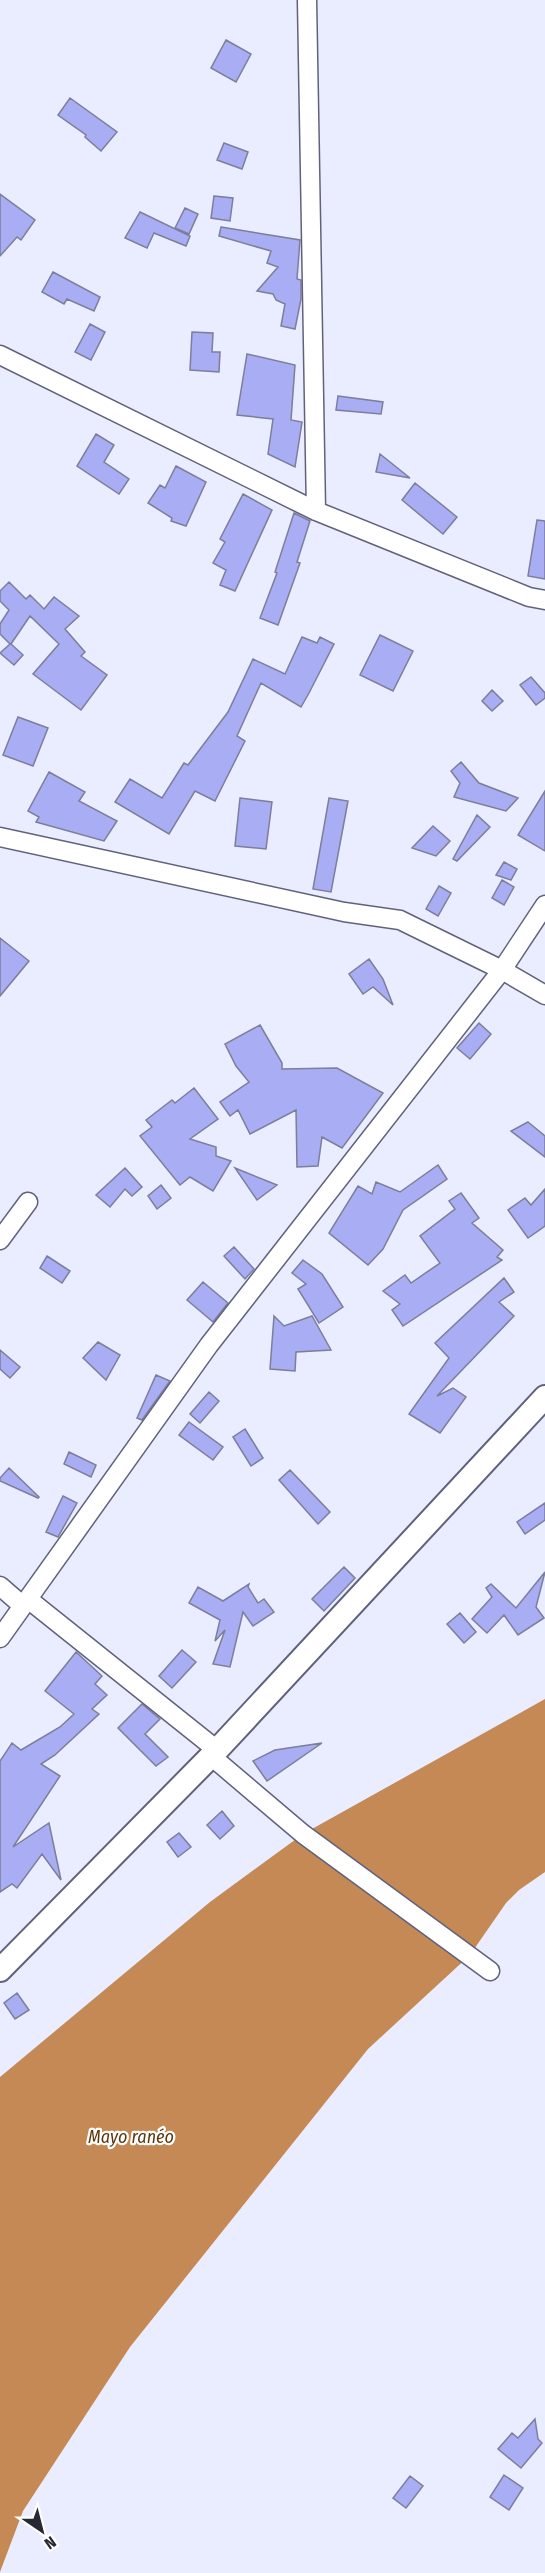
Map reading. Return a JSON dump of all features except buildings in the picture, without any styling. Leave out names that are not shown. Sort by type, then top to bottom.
[{"type":"street","points":[[307,0],[316,511]]},
{"type":"street","points":[[0,355],[316,511],[529,597],[545,600]]},
{"type":"street","points":[[0,837],[344,912],[400,920],[502,970],[545,995]]},
{"type":"street","points":[[0,1638],[209,1345],[502,970],[545,905]]},
{"type":"street","points":[[0,1240],[28,1203]]},
{"type":"street","points":[[0,1970],[214,1753],[545,1397]]},
{"type":"street","points":[[0,1586],[26,1603],[214,1753],[303,1834],[490,1971]]},
{"type":"water","name":"Mayo ranéo","points":[[545,1699],[545,1872],[519,1890],[506,1903],[470,1955],[368,2049],[130,2347],[23,2511],[0,2572],[0,2077],[210,1902],[303,1834]]}]
